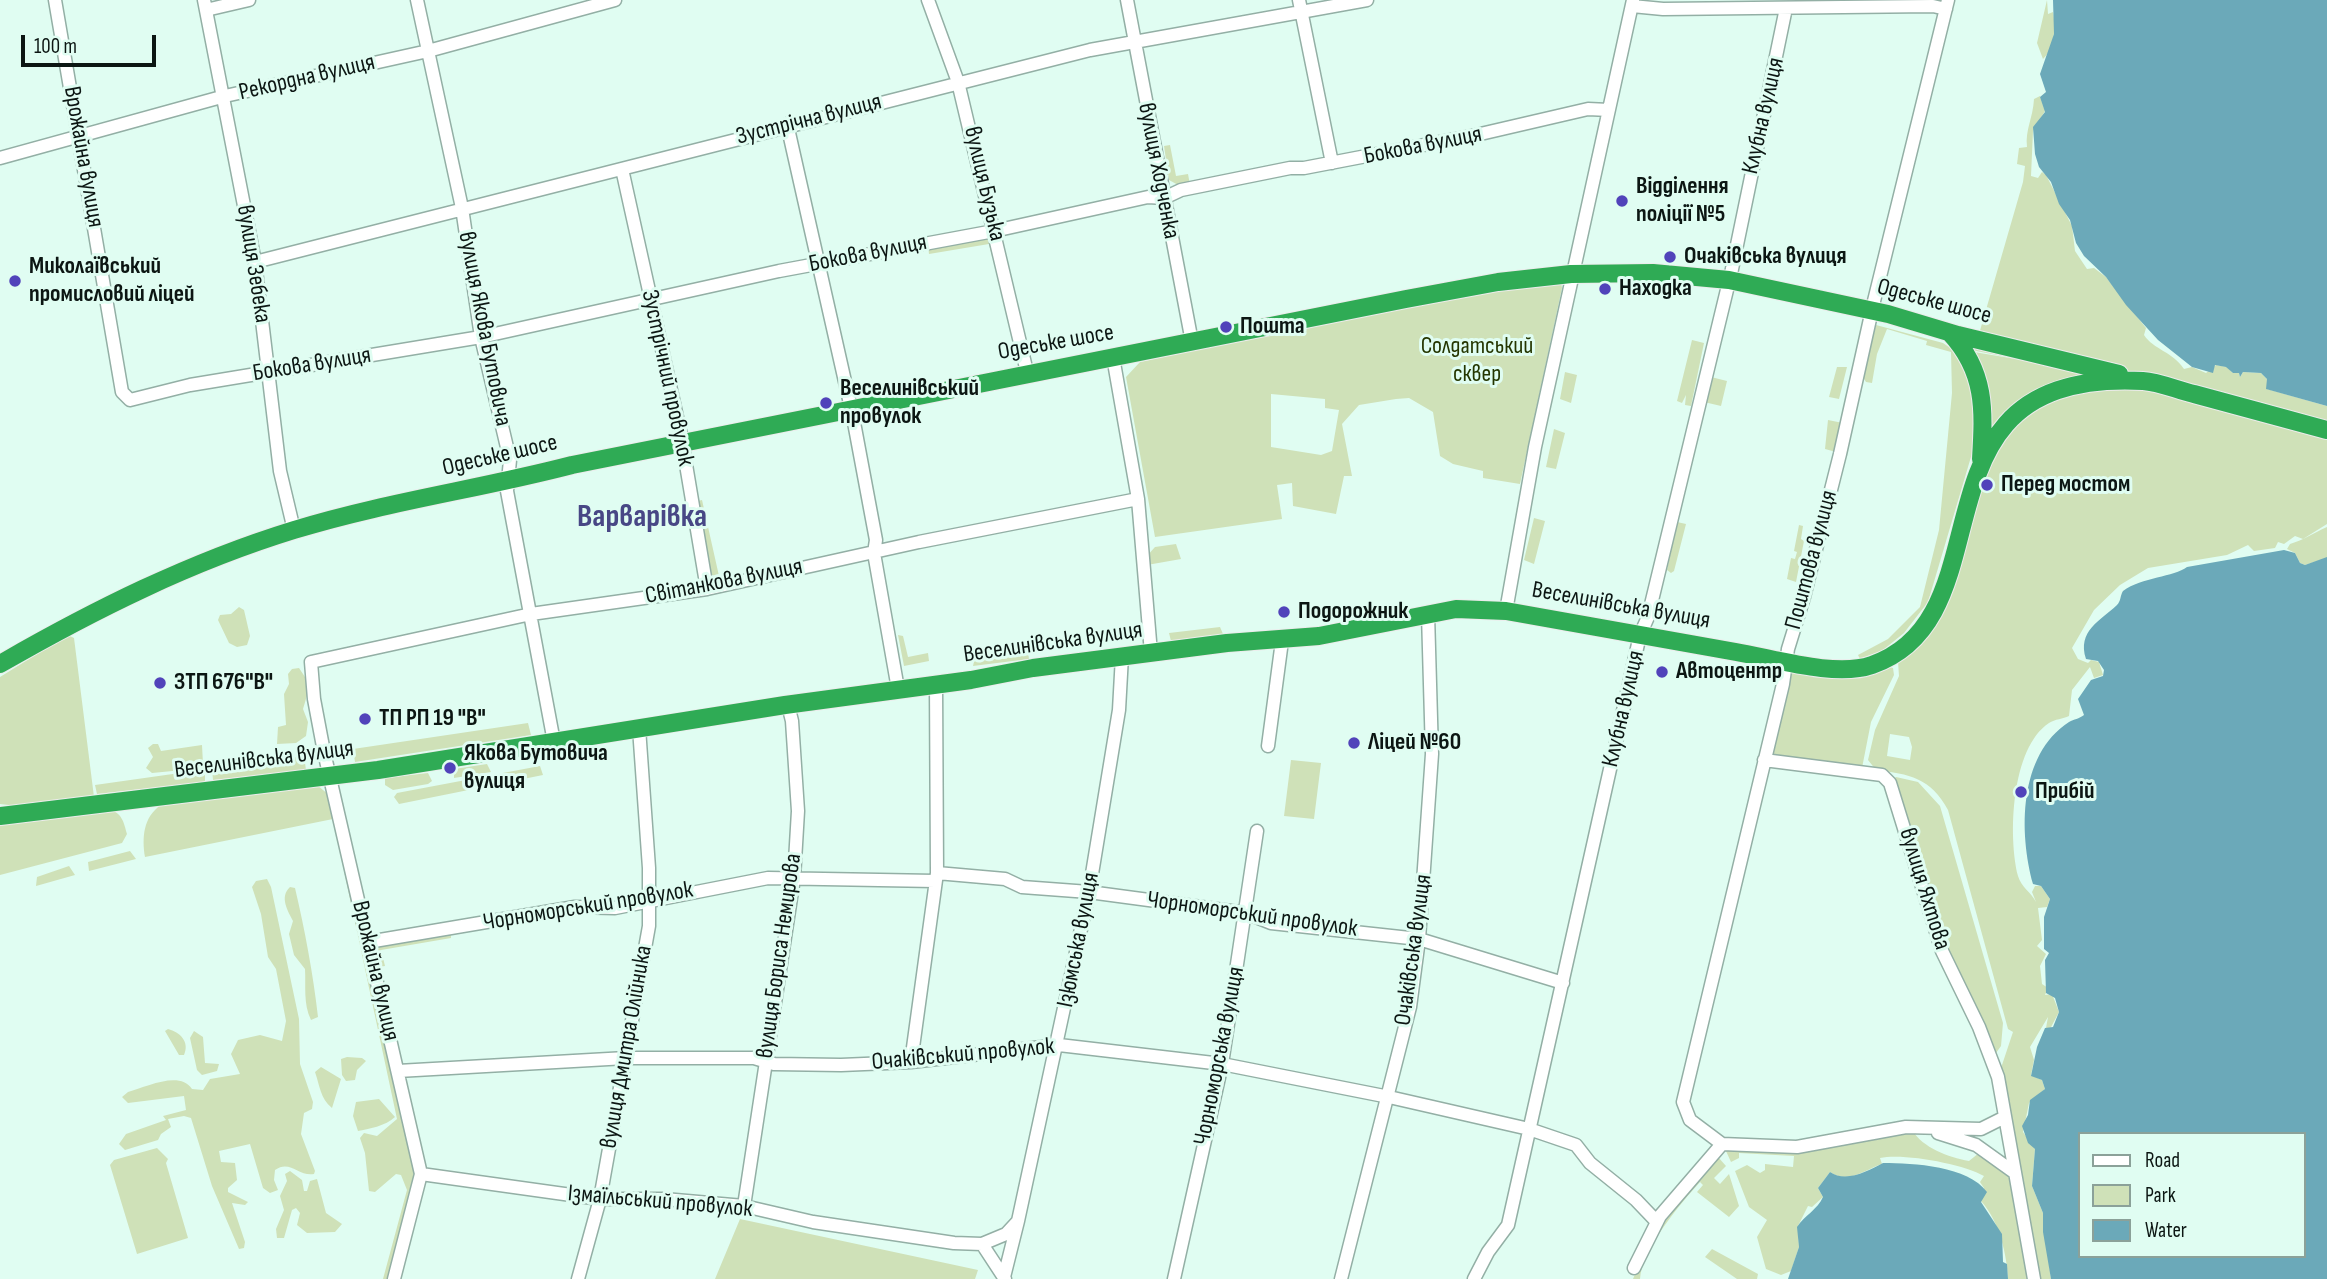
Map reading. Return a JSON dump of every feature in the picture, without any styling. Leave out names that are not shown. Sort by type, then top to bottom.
[{"type":"highway","name":"Одеське шосе","points":[[0,664],[159,581],[294,530],[389,506],[682,442],[1474,286],[1571,274],[1653,273],[1729,280],[1872,311],[2147,381]]},
{"type":"highway","points":[[1950,333],[1975,371],[1983,399],[1985,415],[1980,462]]},
{"type":"highway","points":[[1980,462],[2005,426],[2043,398],[2081,384],[2108,380],[2147,381],[2327,430]]},
{"type":"highway","name":"Веселинівська вулиця","points":[[0,816],[329,776],[1122,656],[1282,641],[1471,608],[1506,611],[1785,661],[1835,668],[1862,667],[1892,656],[1913,640],[1928,622],[1942,595],[1980,462]]},
{"type":"street","name":"Врожайна вулиця","points":[[55,0],[125,397]]},
{"type":"street","points":[[205,5],[249,0]]},
{"type":"street","name":"вулиця Якова Бутовича","points":[[417,0],[462,208],[481,337],[510,460],[507,482],[554,742]]},
{"type":"street","name":"Рекордна вулиця","points":[[0,158],[225,96],[428,51],[615,0]]},
{"type":"street","name":"вулиця Бузька","points":[[928,0],[958,82],[1027,372]]},
{"type":"street","name":"вулиця Ходченка","points":[[1127,0],[1192,342]]},
{"type":"street","name":"Зустрічна вулиця","points":[[255,262],[958,82],[1300,6],[1367,0]]},
{"type":"street","points":[[1506,611],[1535,447],[1632,3],[1663,9],[1772,4],[1786,8],[1922,3],[1947,5]]},
{"type":"street","name":"вулиця Зебека","points":[[205,5],[225,96],[255,262],[280,471],[294,530]]},
{"type":"street","name":"Поштова вулиця","points":[[1722,1144],[1690,1120],[1683,1102],[1783,684],[1785,661],[1840,454],[1947,5]]},
{"type":"street","points":[[1300,6],[1332,163]]},
{"type":"street","name":"Клубна вулиця","points":[[1474,1279],[1488,1252],[1508,1225],[1640,635],[1651,604],[1729,280],[1786,8]]},
{"type":"street","name":"Бокова вулиця","points":[[125,397],[135,400],[190,385],[481,337],[818,263],[994,231],[1121,202],[1164,198],[1181,190],[1476,135],[1587,109],[1609,110]]},
{"type":"street","points":[[787,124],[851,408],[876,540],[874,553],[898,689]]},
{"type":"street","name":"Зустрічний провулок","points":[[622,169],[682,442],[707,589]]},
{"type":"street","points":[[1113,357],[1138,499],[1151,653]]},
{"type":"street","name":"Світанкова вулиця","points":[[311,662],[531,614],[707,589],[1138,499]]},
{"type":"street","name":"Очаківська вулиця","points":[[1341,1279],[1410,1007],[1419,939],[1432,754],[1428,614]]},
{"type":"street","points":[[1268,746],[1282,641]]},
{"type":"street","name":"Ізюмська вулиця","points":[[1004,1278],[1059,1045],[1089,892],[1119,710],[1122,656]]},
{"type":"street","name":"Врожайна вулиця","points":[[311,662],[315,709],[329,776],[421,1174],[394,1279]]},
{"type":"street","points":[[911,1062],[936,877],[936,684]]},
{"type":"street","name":"вулиця Бориса Немирова","points":[[744,1206],[794,878],[798,811],[792,720],[788,705]]},
{"type":"street","name":"вулиця Дмитра Олійника","points":[[578,1279],[600,1199],[645,957],[650,901],[643,743],[639,728]]},
{"type":"street","name":"вулиця Яхтова","points":[[1764,760],[1886,777],[1940,945],[1993,1060],[2034,1279]]},
{"type":"street","name":"Чорноморська вулиця","points":[[1174,1279],[1222,1064],[1257,831]]},
{"type":"street","name":"Чорноморський провулок","points":[[368,942],[575,907],[608,909],[768,878],[1005,879],[1022,887],[1089,892],[1246,914],[1271,923],[1419,939],[1563,983]]},
{"type":"street","name":"Очаківський провулок","points":[[398,1071],[626,1058],[754,1058],[764,1062],[841,1065],[911,1062],[1059,1045],[1222,1064],[1389,1097],[1529,1129],[1576,1145],[1590,1163],[1636,1200],[1657,1222]]},
{"type":"street","points":[[1634,1268],[1657,1222],[1722,1144],[1797,1147],[1906,1127],[1980,1129],[2005,1117]]},
{"type":"street","points":[[1927,1129],[1976,1145],[2015,1173]]},
{"type":"street","name":"Ізмаїльський провулок","points":[[421,1174],[600,1199],[654,1199],[744,1206],[813,1222],[954,1243],[982,1244]]},
{"type":"street","points":[[1004,1278],[982,1244],[1006,1234],[1018,1221]]},
{"type":"green space","points":[[2047,0],[2048,14],[2053,12],[2054,31],[2050,49],[2043,59],[2037,43]]},
{"type":"green space","points":[[2040,96],[2045,111],[2033,131],[2031,176],[2038,178],[2042,172],[2046,175],[2072,226],[2075,251],[2087,269],[2094,268],[2106,277],[2146,328],[2144,335],[2148,340],[2174,358],[2184,369],[2192,367],[2206,373],[2216,365],[2239,373],[2240,377],[2243,372],[2261,373],[2267,379],[2267,389],[2327,406],[2327,424],[1979,334],[2023,182],[2025,166],[2017,164],[2019,148],[2027,147],[2034,99]]},
{"type":"green space","points":[[1170,145],[1176,176],[1188,174],[1190,185],[1180,186],[1169,180],[1164,146]]},
{"type":"green space","points":[[982,237],[992,239],[997,255],[992,256],[989,244],[929,254],[928,246]]},
{"type":"green space","name":"Солдатський сквер","points":[[1561,282],[1562,288],[1520,484],[1483,478],[1483,471],[1453,464],[1440,456],[1433,412],[1409,398],[1396,399],[1359,405],[1342,424],[1352,476],[1344,476],[1336,514],[1293,506],[1292,483],[1277,485],[1282,519],[1155,537],[1126,377],[1140,362],[1425,301]],"holes":[[[1271,394],[1325,399],[1325,408],[1339,410],[1332,451],[1321,455],[1271,447]]]},
{"type":"green space","points":[[1876,325],[1943,343],[1952,349],[1973,386],[1976,440],[1928,602],[1904,633],[1883,650],[1860,659],[1858,655],[1888,639],[1920,607],[1939,530],[1952,393],[1951,352],[1926,345],[1927,341],[1887,329],[1877,354],[1872,383],[1866,382],[1863,377]]},
{"type":"green space","points":[[1692,340],[1704,343],[1691,406],[1685,405],[1686,395],[1682,403],[1677,401]]},
{"type":"green space","points":[[1963,344],[2095,376],[2000,421],[1988,434],[1968,351],[2022,360],[1966,349]]},
{"type":"green space","points":[[1837,367],[1847,367],[1839,399],[1829,397]]},
{"type":"green space","points":[[1565,372],[1577,375],[1571,403],[1560,399]]},
{"type":"green space","points":[[1711,377],[1727,381],[1721,406],[1704,402]]},
{"type":"green space","points":[[2124,383],[2327,437],[2327,524],[2303,539],[2295,536],[2284,544],[2278,542],[2275,548],[2254,551],[2248,545],[2227,555],[2148,568],[2120,585],[2094,610],[2072,648],[2078,659],[2088,663],[2091,660],[2099,662],[2103,675],[2094,678],[2090,667],[2072,690],[2069,716],[2049,723],[2036,735],[2027,752],[2020,772],[2013,817],[2015,859],[2019,880],[2036,902],[2032,892],[2035,886],[2041,886],[2050,899],[2047,907],[2038,908],[2042,940],[2037,946],[2046,954],[2040,966],[2042,984],[2048,988],[2045,995],[2052,994],[2059,1012],[2050,1029],[2046,1028],[2048,1017],[2030,1047],[2034,1060],[2031,1075],[2042,1080],[2045,1089],[2029,1103],[2023,1132],[2035,1149],[2032,1186],[2043,1213],[2051,1279],[2038,1279],[2001,1068],[2013,1032],[2008,1029],[1948,810],[1926,784],[1899,773],[1876,770],[1868,760],[1875,730],[1899,676],[1898,662],[1924,638],[1943,612],[1975,497],[2009,428],[2054,398]],"holes":[[[1890,734],[1909,737],[1912,747],[1910,760],[1887,756]]]},
{"type":"green space","points":[[1828,420],[1843,423],[1836,452],[1825,449]]},
{"type":"green space","points":[[1554,429],[1565,433],[1556,469],[1546,467]]},
{"type":"green space","points":[[702,500],[719,576],[737,572],[734,576],[717,579],[711,574],[698,501]]},
{"type":"green space","points":[[1534,518],[1545,521],[1534,564],[1524,560]]},
{"type":"green space","points":[[1677,522],[1686,524],[1674,571],[1671,573],[1667,570]]},
{"type":"green space","points":[[1799,525],[1803,526],[1801,539],[1804,541],[1796,582],[1787,579],[1791,558],[1795,559],[1797,552],[1794,551]]},
{"type":"green space","points":[[2327,527],[2327,558],[2305,565],[2300,563],[2295,553],[2287,549],[2290,544]]},
{"type":"green space","points":[[1176,544],[1181,559],[1147,565],[1146,557],[1155,547]]},
{"type":"green space","points":[[239,607],[244,610],[250,636],[247,645],[237,647],[229,643],[218,620],[220,615],[231,614]]},
{"type":"green space","points":[[1220,627],[1223,634],[1171,641],[1169,633]]},
{"type":"green space","points":[[68,635],[74,638],[94,797],[17,806],[0,804],[0,677]]},
{"type":"green space","points":[[898,635],[903,636],[908,657],[928,653],[929,661],[904,666]]},
{"type":"green space","points":[[1028,651],[1029,659],[973,666],[975,657]]},
{"type":"green space","points":[[1887,666],[1893,668],[1894,675],[1871,722],[1862,768],[1775,756],[1773,751],[1792,671]]},
{"type":"green space","points":[[299,668],[307,680],[308,692],[303,709],[308,722],[306,736],[296,743],[277,744],[278,727],[286,725],[284,694],[289,684],[288,674],[292,669]]},
{"type":"green space","points":[[528,723],[531,735],[355,762],[353,749]]},
{"type":"green space","points":[[158,744],[161,751],[202,745],[203,764],[193,769],[152,773],[146,768],[153,757],[148,748]]},
{"type":"green space","points":[[304,756],[306,770],[213,780],[212,769]]},
{"type":"green space","points":[[1291,760],[1321,763],[1314,819],[1284,816]]},
{"type":"green space","points":[[487,764],[491,772],[454,778],[454,769]]},
{"type":"green space","points":[[540,766],[543,775],[399,804],[394,797],[397,793]]},
{"type":"green space","points":[[201,770],[205,772],[205,782],[97,794],[95,785]]},
{"type":"green space","points":[[428,773],[432,781],[428,784],[393,790],[385,785],[385,778]]},
{"type":"green space","points":[[1896,777],[1918,782],[1940,806],[2003,1023],[2001,1046],[1996,1053],[1954,972],[1893,780]]},
{"type":"green space","points":[[317,785],[329,795],[417,1174],[391,1279],[383,1279],[407,1190],[401,1175],[396,1174],[375,1192],[369,1191],[365,1153],[360,1138],[364,1133],[377,1136],[397,1119],[333,819],[145,857],[145,828],[150,816],[161,805]]},
{"type":"green space","points":[[109,810],[117,813],[123,822],[127,834],[122,843],[0,875],[0,823]]},
{"type":"green space","points":[[130,851],[136,859],[89,871],[88,862]]},
{"type":"green space","points":[[69,866],[75,875],[36,886],[37,877]]},
{"type":"green space","points":[[267,879],[271,887],[299,1019],[300,1064],[313,1102],[312,1109],[304,1113],[301,1134],[315,1171],[314,1174],[309,1174],[290,1167],[280,1167],[275,1170],[274,1180],[278,1190],[270,1193],[263,1188],[250,1144],[219,1151],[221,1162],[235,1163],[237,1180],[228,1188],[228,1192],[248,1202],[245,1205],[232,1203],[245,1242],[244,1248],[239,1249],[212,1186],[191,1118],[184,1116],[168,1119],[171,1127],[161,1134],[158,1140],[125,1150],[119,1144],[126,1134],[166,1120],[163,1116],[186,1110],[184,1096],[128,1103],[122,1097],[128,1092],[171,1080],[187,1083],[192,1089],[203,1090],[210,1079],[240,1074],[231,1054],[238,1040],[260,1035],[282,1041],[286,1021],[276,969],[268,957],[261,914],[252,887],[256,881]]},
{"type":"green space","points":[[290,887],[295,888],[311,968],[318,1017],[311,1020],[306,1001],[305,969],[294,955],[289,934],[293,921],[285,895]]},
{"type":"green space","points":[[451,933],[451,938],[381,950],[385,966],[378,967],[375,947]]},
{"type":"green space","points":[[168,1029],[183,1038],[186,1046],[184,1055],[179,1055],[165,1031]]},
{"type":"green space","points":[[194,1031],[203,1037],[205,1063],[219,1064],[217,1071],[202,1075],[197,1070],[190,1038]]},
{"type":"green space","points":[[362,1058],[366,1061],[357,1070],[355,1080],[346,1081],[342,1075],[341,1059]]},
{"type":"green space","points":[[321,1067],[341,1079],[332,1108],[323,1096],[315,1072]]},
{"type":"green space","points":[[379,1099],[395,1117],[382,1125],[358,1131],[353,1116],[356,1102]]},
{"type":"green space","points":[[1912,1130],[1923,1142],[1937,1151],[1969,1161],[1979,1153],[2005,1172],[2010,1180],[2029,1279],[2008,1279],[2001,1239],[1988,1209],[1981,1201],[1984,1188],[1980,1182],[1984,1176],[1948,1164],[1903,1157],[1880,1158],[1882,1164],[1857,1175],[1843,1177],[1830,1172],[1818,1188],[1823,1197],[1812,1207],[1808,1206],[1798,1226],[1799,1247],[1791,1271],[1781,1275],[1766,1269],[1757,1237],[1767,1220],[1749,1207],[1735,1171],[1747,1165],[1760,1173],[1765,1170],[1765,1164],[1793,1167],[1794,1156],[1739,1153],[1739,1158],[1731,1162],[1726,1151],[1732,1147]]},
{"type":"green space","points":[[157,1148],[168,1159],[166,1163],[188,1238],[137,1254],[110,1165],[114,1160]]},
{"type":"green space","points":[[1718,1157],[1726,1166],[1714,1178],[1720,1184],[1729,1174],[1739,1206],[1729,1217],[1697,1192],[1703,1185],[1700,1182],[1655,1241],[1647,1254],[1640,1279],[1633,1279],[1655,1229]]},
{"type":"green space","points":[[290,1171],[302,1180],[304,1191],[307,1191],[310,1181],[317,1179],[326,1213],[342,1224],[335,1232],[307,1233],[297,1225],[300,1213],[296,1208],[292,1210],[284,1238],[277,1238],[276,1229],[284,1210],[280,1196],[287,1181],[285,1174]]},
{"type":"green space","points":[[740,1219],[978,1270],[975,1279],[715,1279]]},
{"type":"green space","points":[[1712,1249],[1758,1274],[1757,1279],[1737,1279],[1705,1257]]},
{"type":"water","points":[[2053,0],[2327,0],[2327,406],[2266,389],[2267,379],[2261,373],[2243,372],[2240,377],[2239,373],[2233,373],[2226,367],[2215,365],[2213,373],[2192,367],[2158,340],[2126,305],[2106,277],[2084,256],[2076,243],[2070,220],[2059,204],[2051,182],[2039,167],[2035,154],[2033,127],[2045,112],[2040,97],[2046,92],[2040,74],[2054,34]]},
{"type":"water","points":[[2284,550],[2295,553],[2300,563],[2305,565],[2327,557],[2327,1279],[2051,1279],[2043,1232],[2043,1213],[2032,1186],[2035,1149],[2028,1143],[2022,1126],[2028,1115],[2030,1100],[2045,1089],[2042,1080],[2031,1076],[2037,1047],[2045,1028],[2053,1027],[2059,1012],[2055,998],[2046,993],[2045,960],[2049,953],[2044,949],[2044,917],[2050,899],[2041,886],[2033,884],[2028,864],[2025,819],[2027,796],[2040,754],[2052,736],[2069,722],[2084,715],[2078,699],[2091,680],[2103,676],[2104,670],[2098,661],[2086,659],[2084,649],[2087,634],[2117,605],[2123,591],[2181,570]]},
{"type":"water","points":[[1883,1163],[1940,1168],[1967,1176],[1978,1183],[1987,1192],[1981,1202],[2002,1234],[2003,1262],[2007,1264],[2008,1279],[1788,1279],[1799,1247],[1797,1227],[1821,1201],[1823,1197],[1818,1188],[1830,1172],[1850,1176]]},
{"type":"place","name":"Відділення поліції №5","points":[[1622,201]]},
{"type":"place","name":"Очаківська вулиця","points":[[1670,257]]},
{"type":"place","name":"Миколаївський промисловий ліцей","points":[[15,281]]},
{"type":"place","name":"Находка","points":[[1605,289]]},
{"type":"place","name":"Пошта","points":[[1226,327]]},
{"type":"place","name":"Веселинівський провулок","points":[[826,403]]},
{"type":"place","name":"Перед мостом","points":[[1987,485]]},
{"type":"place","name":"Подорожник","points":[[1284,612]]},
{"type":"place","name":"Автоцентр","points":[[1662,672]]},
{"type":"place","name":"ЗТП 676\"В\"","points":[[160,683]]},
{"type":"place","name":"ТП РП 19 \"В\"","points":[[365,719]]},
{"type":"place","name":"Ліцей №60","points":[[1354,743]]},
{"type":"place","name":"Якова Бутовича вулиця","points":[[450,768]]},
{"type":"place","name":"Прибій","points":[[2021,792]]},
{"type":"district","name":"Варварівка","points":[[642,518]]}]
